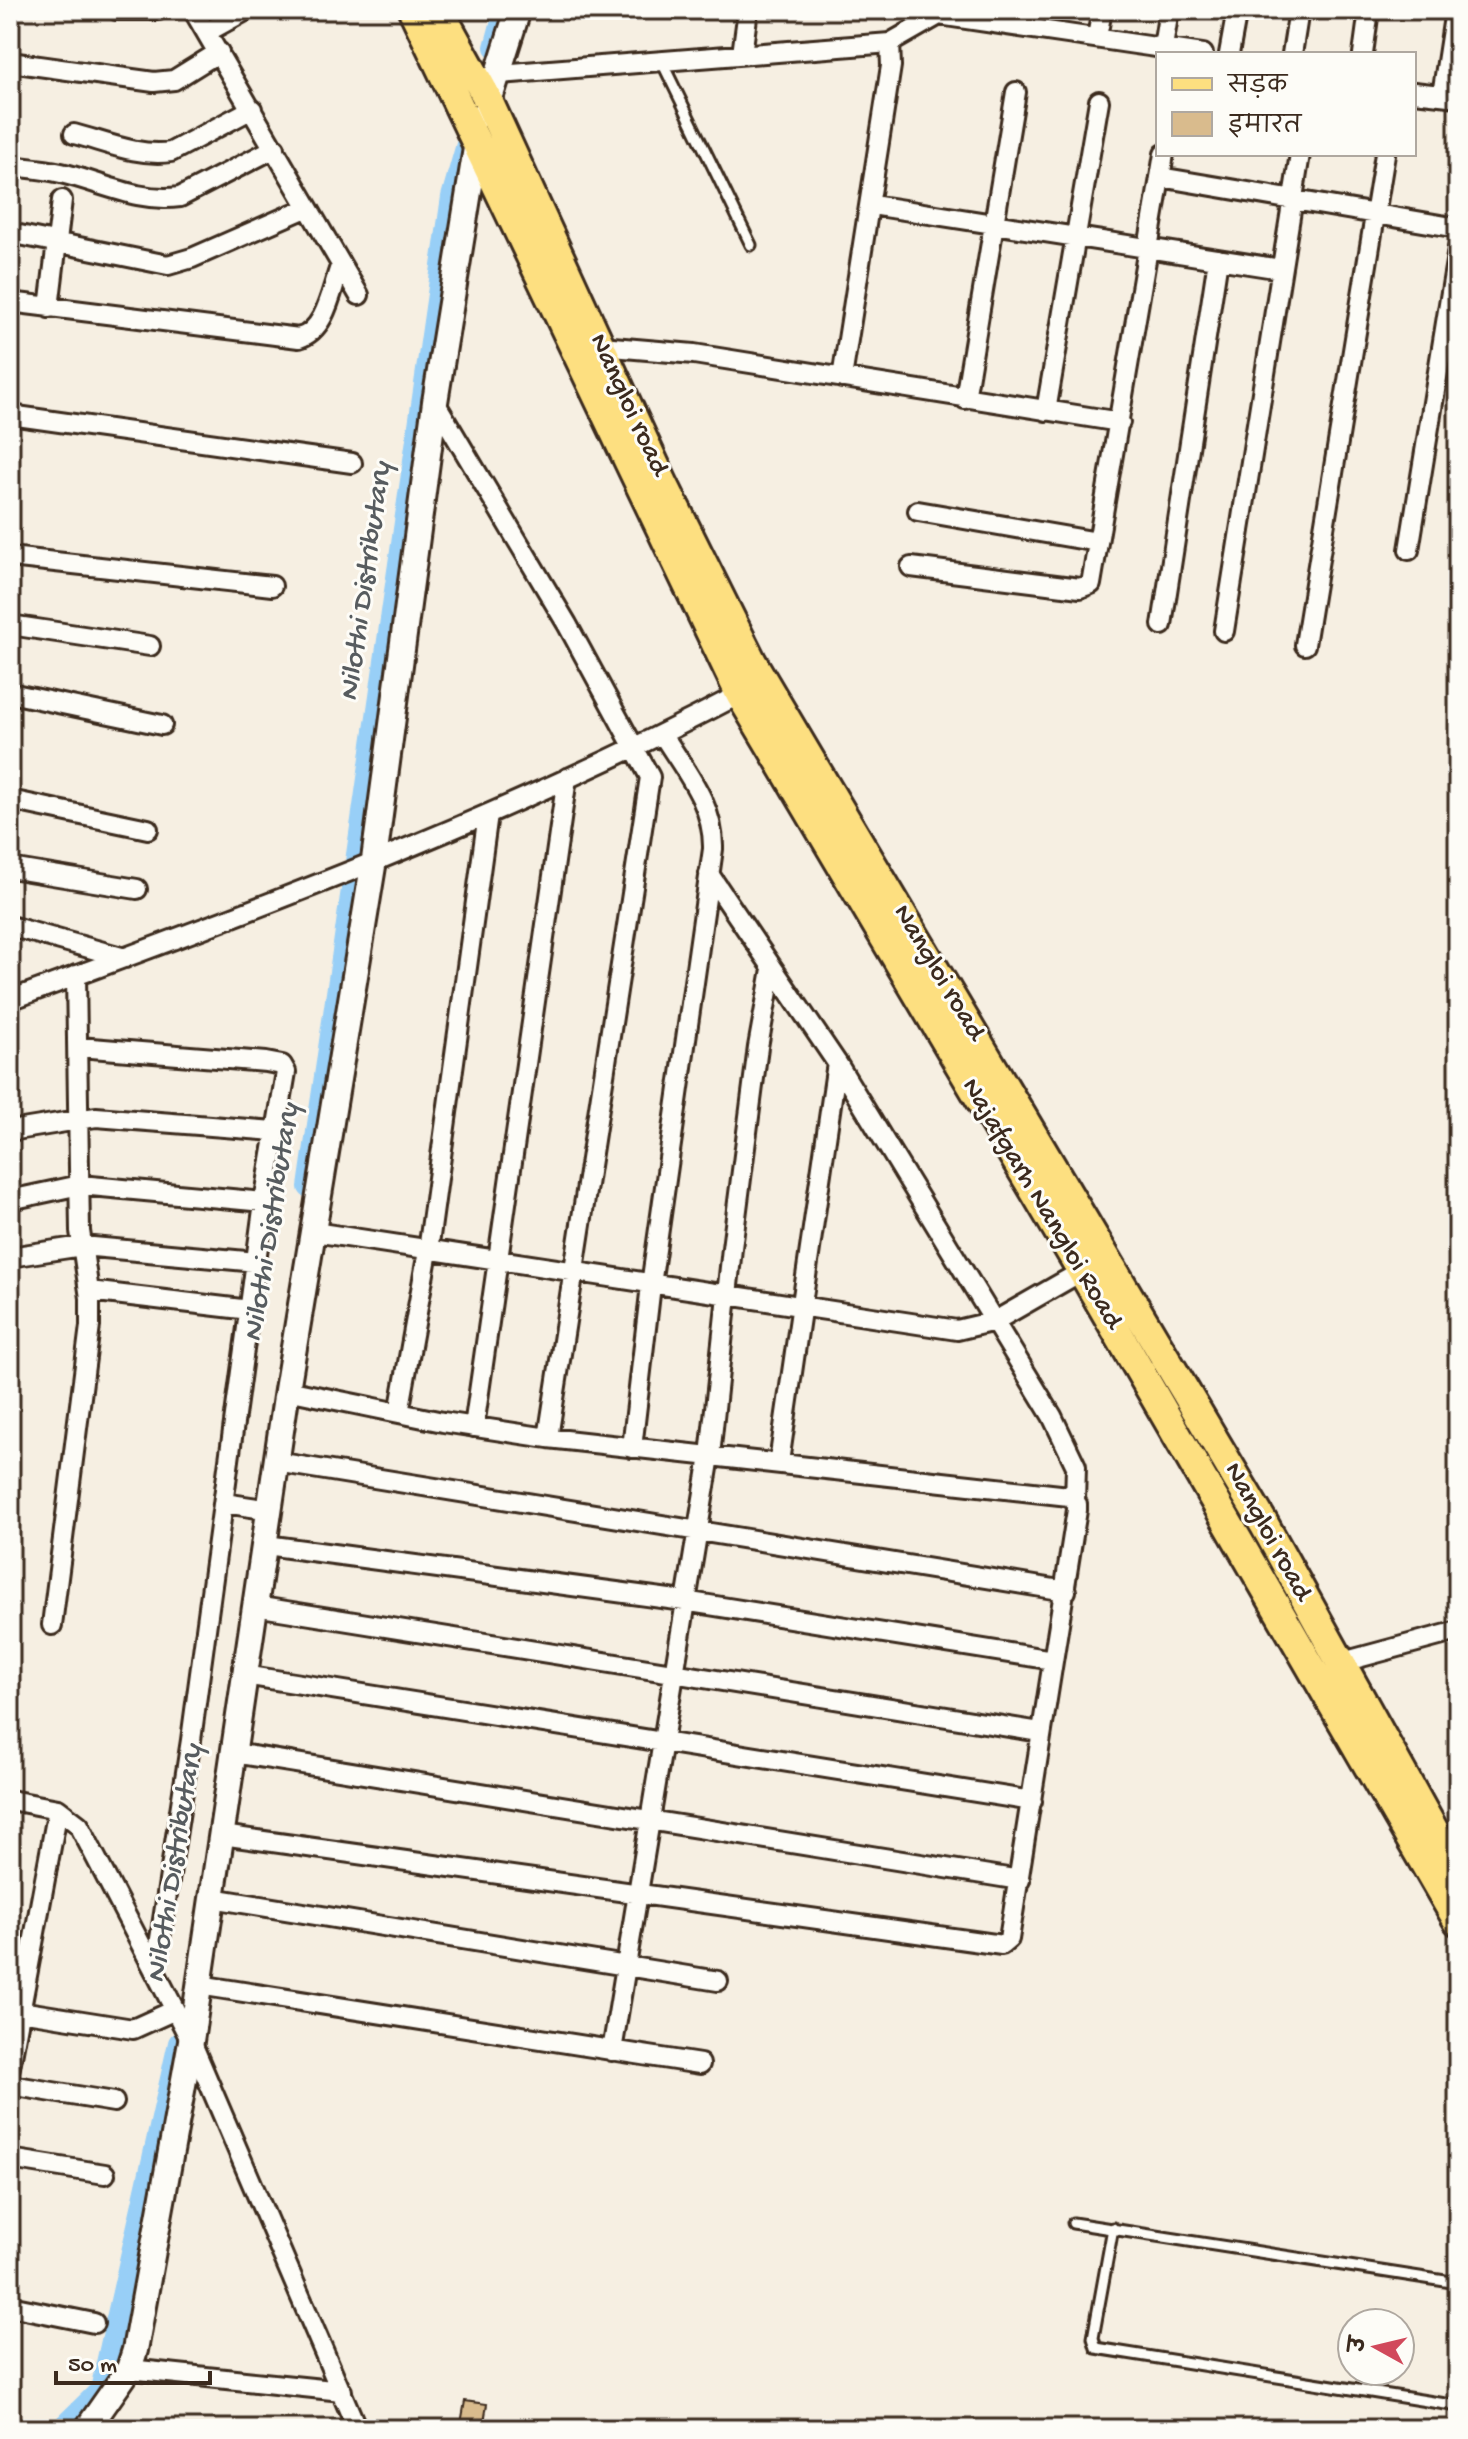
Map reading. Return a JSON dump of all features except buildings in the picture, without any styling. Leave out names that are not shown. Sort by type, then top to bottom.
[{"type":"main road","name":"Nangloi road","points":[[413,10],[451,38],[491,91],[727,638],[1107,1257],[1264,1524],[1458,1874]]},
{"type":"main road","points":[[439,10],[451,38]]},
{"type":"main road","name":"Nangloi road","points":[[451,38],[449,82],[474,136]]},
{"type":"main road","name":"Najafgarh Nangloi Road","points":[[474,136],[727,638],[740,694],[1082,1271],[1458,1921]]},
{"type":"street","points":[[117,10],[158,10]]},
{"type":"street","points":[[193,10],[359,295]]},
{"type":"street","points":[[207,32],[247,10]]},
{"type":"street","points":[[87,2429],[129,2369],[190,2040],[266,1545],[266,1510],[374,861],[474,136],[518,10]]},
{"type":"street","points":[[742,54],[748,10]]},
{"type":"street","points":[[1097,37],[1102,10]]},
{"type":"street","points":[[1163,47],[1169,10]]},
{"type":"street","points":[[1229,52],[1237,10]]},
{"type":"street","points":[[1292,52],[1299,10]]},
{"type":"street","points":[[1363,52],[1369,10]]},
{"type":"street","points":[[1416,92],[1450,96],[1455,10]]},
{"type":"street","points":[[491,91],[661,60],[890,43],[935,13],[1029,19],[1097,37],[1192,52]]},
{"type":"street","points":[[842,378],[872,205],[891,66],[890,43]]},
{"type":"street","points":[[10,62],[154,82],[174,80],[219,52]]},
{"type":"street","points":[[965,399],[1016,92]]},
{"type":"street","points":[[1046,411],[1099,101]]},
{"type":"street","points":[[74,134],[129,149],[162,154],[252,109]]},
{"type":"street","points":[[10,166],[60,173],[151,199],[168,199],[180,197],[275,148]]},
{"type":"street","points":[[911,567],[1085,588],[1093,582],[1164,156]]},
{"type":"street","points":[[1224,631],[1300,156]]},
{"type":"street","points":[[1305,645],[1385,156]]},
{"type":"street","points":[[1160,177],[1458,228]]},
{"type":"street","points":[[49,308],[62,200]]},
{"type":"street","points":[[872,205],[1281,269]]},
{"type":"street","points":[[10,233],[168,265],[192,258],[306,208]]},
{"type":"street","points":[[1409,550],[1458,249]]},
{"type":"street","points":[[1162,625],[1218,259]]},
{"type":"street","points":[[10,302],[299,338],[308,335],[320,321],[340,267]]},
{"type":"street","points":[[601,346],[694,354],[1120,422]]},
{"type":"street","points":[[435,402],[567,624],[650,773],[548,1438]]},
{"type":"street","points":[[10,415],[352,463]]},
{"type":"street","points":[[918,511],[1098,542]]},
{"type":"street","points":[[10,558],[272,586]]},
{"type":"street","points":[[10,625],[150,646]]},
{"type":"street","points":[[10,693],[162,725]]},
{"type":"street","points":[[10,1000],[125,958],[488,814],[663,735],[740,694]]},
{"type":"street","points":[[632,1448],[651,1285],[709,874],[711,820],[663,735]]},
{"type":"street","points":[[474,1427],[501,1262],[567,778]]},
{"type":"street","points":[[10,800],[148,829]]},
{"type":"street","points":[[399,1413],[428,1251],[488,814]]},
{"type":"street","points":[[10,868],[137,889]]},
{"type":"street","points":[[222,1835],[1002,1945],[1009,1939],[1040,1732],[1066,1591],[1077,1476],[1072,1453],[837,1063],[709,874]]},
{"type":"street","points":[[10,926],[125,958]]},
{"type":"street","points":[[612,2051],[710,1456],[758,1047],[772,969]]},
{"type":"street","points":[[52,1625],[89,1338],[89,1291],[82,1246],[76,975]]},
{"type":"street","points":[[79,1047],[279,1064],[286,1072],[264,1202],[229,1504],[155,1971]]},
{"type":"street","points":[[779,1462],[837,1063]]},
{"type":"street","points":[[10,1131],[80,1118],[118,1118],[275,1131]]},
{"type":"street","points":[[10,1200],[80,1185],[264,1202]]},
{"type":"street","points":[[314,1232],[957,1330],[995,1321],[1107,1257]]},
{"type":"street","points":[[10,1257],[82,1246],[257,1262]]},
{"type":"street","points":[[89,1291],[250,1310]]},
{"type":"street","points":[[287,1390],[474,1427],[548,1438],[1061,1494],[1075,1501]]},
{"type":"street","points":[[276,1462],[1066,1591]]},
{"type":"street","points":[[229,1504],[266,1510]]},
{"type":"street","points":[[266,1545],[684,1601],[1053,1660]]},
{"type":"street","points":[[255,1606],[1040,1732]]},
{"type":"street","points":[[1339,1663],[1458,1631]]},
{"type":"street","points":[[244,1675],[1032,1801]]},
{"type":"street","points":[[234,1753],[439,1789],[650,1818],[1020,1880]]},
{"type":"street","points":[[10,1800],[58,1809],[79,1825],[190,2040],[357,2429]]},
{"type":"street","points":[[10,2060],[58,1809]]},
{"type":"street","points":[[212,1898],[718,1981]]},
{"type":"street","points":[[199,1985],[700,2064]]},
{"type":"street","points":[[20,2011],[133,2029],[176,2011]]},
{"type":"street","points":[[10,2085],[114,2102]]},
{"type":"street","points":[[10,2159],[105,2174]]},
{"type":"street","points":[[10,2306],[94,2323]]},
{"type":"street","points":[[129,2369],[342,2391]]},
{"type":"lane","points":[[661,60],[751,245]]},
{"type":"lane","points":[[1073,2223],[1458,2283]]},
{"type":"lane","points":[[1113,2228],[1093,2338],[1096,2348],[1458,2406]]},
{"type":"waterway","name":"Nilothi Distributary","points":[[495,47],[505,10]]},
{"type":"waterway","name":"Nilothi Distributary","points":[[309,1187],[452,197],[470,134]]},
{"type":"waterway","name":"Nilothi Distributary","points":[[61,2429],[101,2390],[179,2043]]}]
